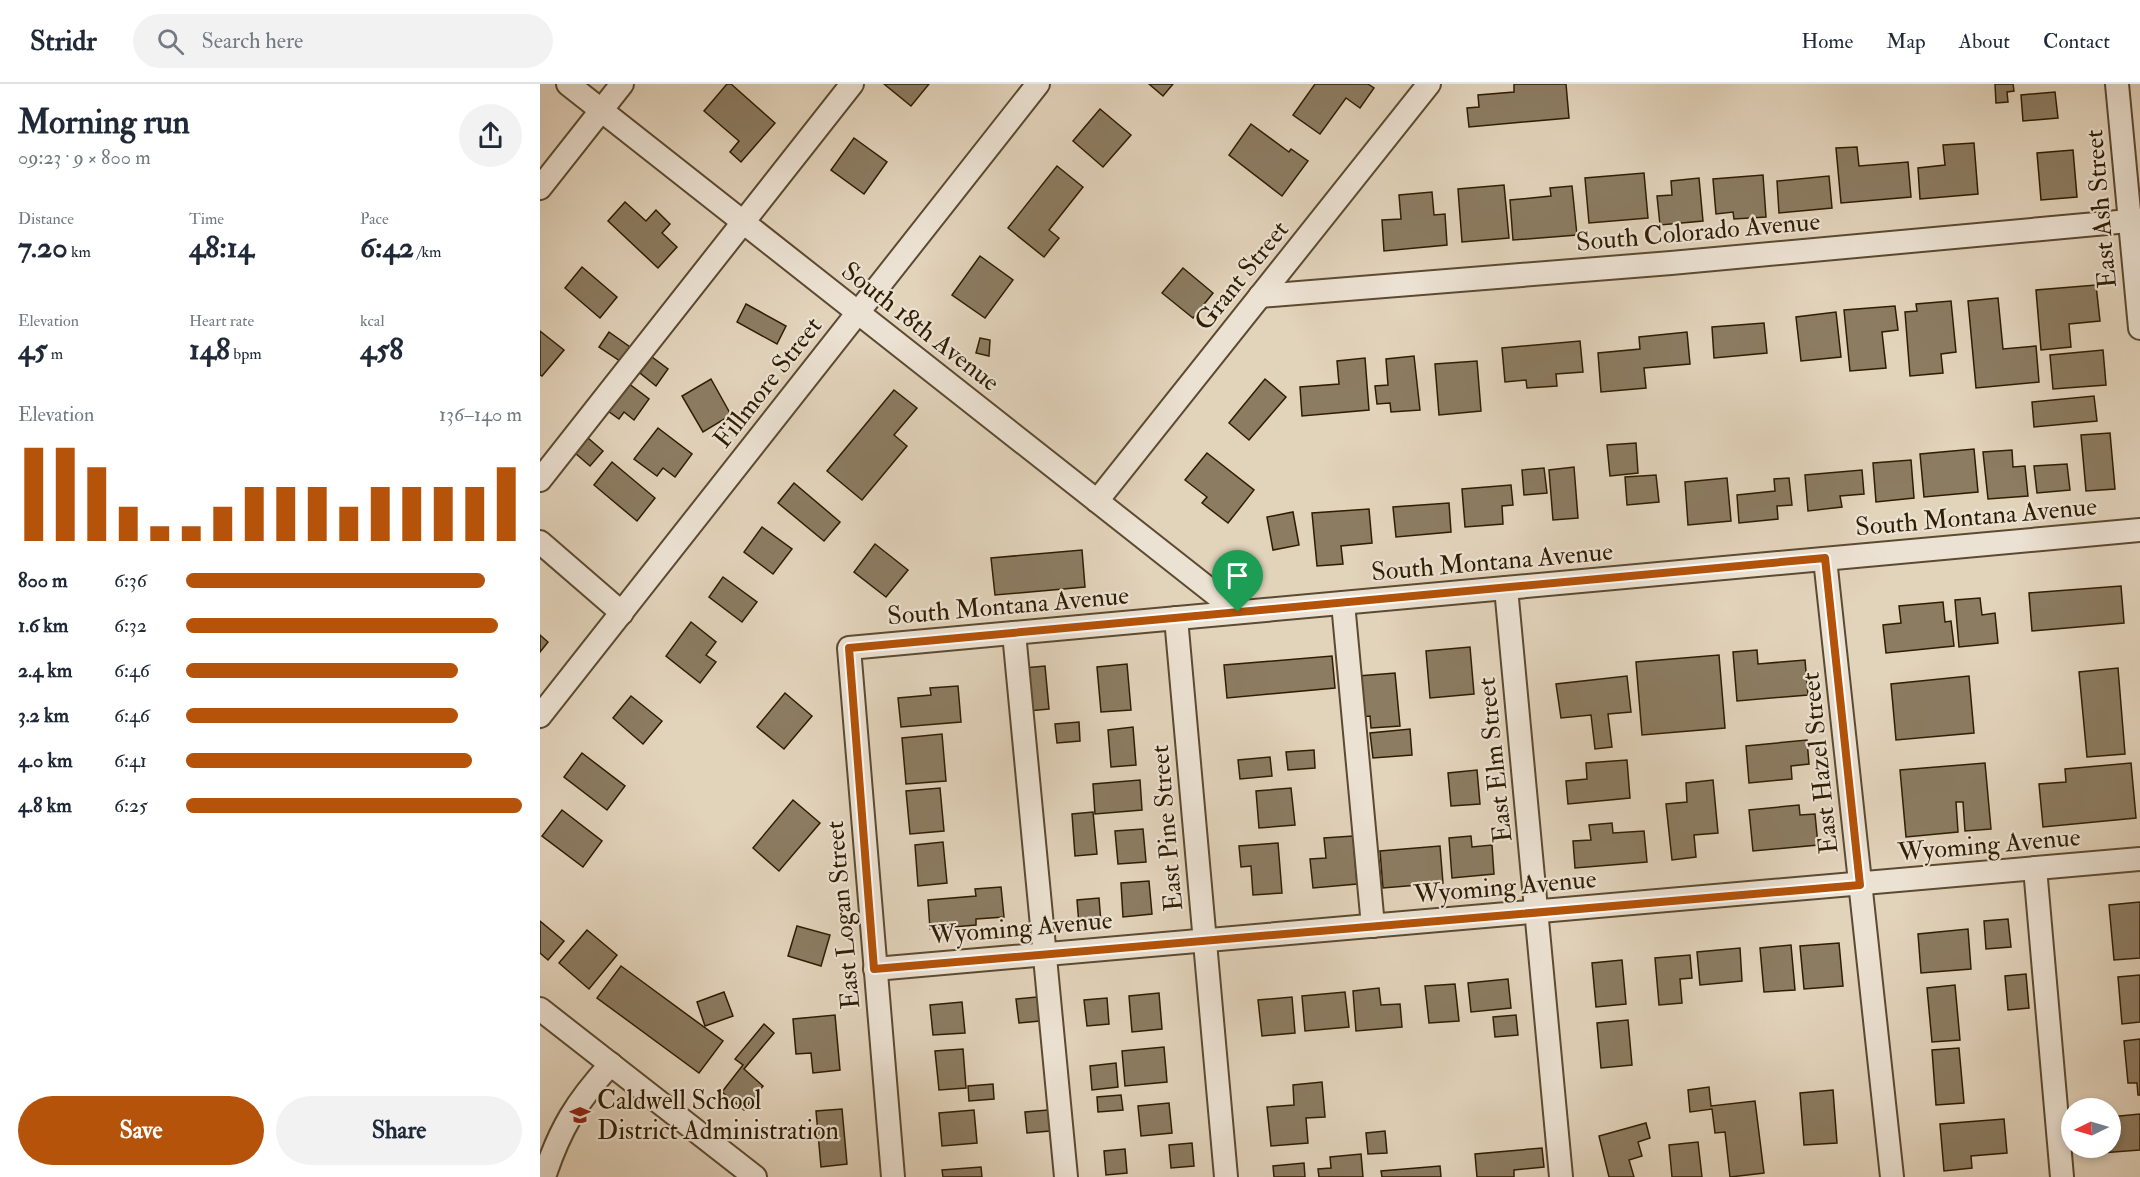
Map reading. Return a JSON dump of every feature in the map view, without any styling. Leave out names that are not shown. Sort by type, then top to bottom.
[{"type":"street","name":"South 18th Avenue","points":[[568,84],[1238,612]]},
{"type":"street","points":[[540,188],[622,84]]},
{"type":"street","points":[[540,480],[745,224],[852,84]]},
{"type":"street","name":"Fillmore Street","points":[[540,716],[1038,84]]},
{"type":"street","name":"Grant Street","points":[[1097,501],[1429,84]]},
{"type":"street","name":"East Ash Street","points":[[2117,84],[2135,221],[2140,328]]},
{"type":"street","name":"South Colorado Avenue","points":[[1260,296],[1671,263],[2135,221]]},
{"type":"street","name":"South Montana Avenue","points":[[849,648],[2140,530]]},
{"type":"street","points":[[540,542],[622,613]]},
{"type":"street","name":"East Hazel Street","points":[[1825,558],[1892,1177]]},
{"type":"street","name":"East Elm Street","points":[[1506,588],[1538,911],[1561,1177]]},
{"type":"street","points":[[1343,603],[1373,926]]},
{"type":"street","name":"East Pine Street","points":[[1176,618],[1226,1177]]},
{"type":"street","points":[[1014,633],[1066,1177]]},
{"type":"street","name":"East Logan Street","points":[[849,648],[893,1177]]},
{"type":"street","name":"Wyoming Avenue","points":[[874,969],[2140,859]]},
{"type":"street","points":[[2034,868],[2061,1177]]},
{"type":"street","points":[[540,1009],[755,1177]]},
{"type":"street","points":[[544,1177],[555,1142],[581,1097],[611,1064]]},
{"type":"building","points":[[727,84],[731,84],[775,123],[741,162],[730,152],[739,141],[704,111]]},
{"type":"building","points":[[884,84],[929,84],[911,106]]},
{"type":"building","points":[[1149,84],[1173,84],[1163,96]]},
{"type":"building","points":[[1315,84],[1368,84],[1374,88],[1360,108],[1346,98],[1320,134],[1293,115]]},
{"type":"building","points":[[1514,84],[1566,84],[1569,118],[1469,127],[1467,108],[1479,107],[1478,95],[1514,92]]},
{"type":"building","points":[[1995,84],[2013,84],[2014,91],[2007,92],[2008,102],[1996,103]]},
{"type":"building","points":[[2055,92],[2058,118],[2023,121],[2021,95]]},
{"type":"building","points":[[1100,109],[1131,135],[1103,167],[1073,141]]},
{"type":"building","points":[[1251,124],[1289,152],[1291,149],[1308,161],[1282,196],[1229,155]]},
{"type":"building","points":[[854,138],[887,162],[864,194],[831,170]]},
{"type":"building","points":[[1974,143],[1978,194],[1920,199],[1918,168],[1945,165],[1943,145]]},
{"type":"building","points":[[1857,147],[1859,166],[1908,162],[1911,197],[1841,203],[1836,148]]},
{"type":"building","points":[[2073,150],[2077,197],[2041,200],[2037,153]]},
{"type":"building","points":[[1057,166],[1083,187],[1049,230],[1059,238],[1044,257],[1008,228]]},
{"type":"building","points":[[1644,173],[1648,218],[1589,223],[1585,178]]},
{"type":"building","points":[[1763,175],[1766,217],[1734,219],[1733,212],[1716,214],[1713,179]]},
{"type":"building","points":[[1829,176],[1832,208],[1779,213],[1777,181]]},
{"type":"building","points":[[1699,178],[1703,221],[1660,225],[1657,196],[1672,195],[1671,181]]},
{"type":"building","points":[[1504,185],[1509,238],[1462,242],[1458,189]]},
{"type":"building","points":[[1572,186],[1577,235],[1513,240],[1510,200],[1551,196],[1550,188]]},
{"type":"building","points":[[1432,192],[1434,215],[1445,214],[1447,245],[1384,251],[1382,220],[1401,219],[1399,195]]},
{"type":"building","points":[[625,202],[646,221],[656,210],[670,224],[662,233],[677,247],[658,268],[608,221]]},
{"type":"building","points":[[980,256],[1013,280],[985,318],[952,295]]},
{"type":"building","points":[[582,267],[617,297],[600,318],[565,288]]},
{"type":"building","points":[[1183,268],[1213,293],[1193,318],[1162,293]]},
{"type":"building","points":[[2096,285],[2100,321],[2069,324],[2071,347],[2041,350],[2036,290]]},
{"type":"building","points":[[1998,298],[2003,349],[2036,346],[2039,382],[1976,388],[1968,301]]},
{"type":"building","points":[[1951,301],[1956,352],[1941,354],[1943,373],[1910,376],[1905,312],[1917,311],[1916,304]]},
{"type":"building","points":[[746,304],[786,326],[777,344],[737,322]]},
{"type":"building","points":[[1895,306],[1898,330],[1882,332],[1886,368],[1850,371],[1844,310]]},
{"type":"building","points":[[1836,312],[1841,357],[1801,361],[1796,317]]},
{"type":"building","points":[[1764,323],[1767,353],[1714,358],[1712,327]]},
{"type":"building","points":[[540,331],[564,350],[542,376],[540,375]]},
{"type":"building","points":[[609,332],[630,347],[620,361],[599,347]]},
{"type":"building","points":[[1687,332],[1690,364],[1644,368],[1646,388],[1601,392],[1598,353],[1640,349],[1639,337]]},
{"type":"building","points":[[980,338],[990,340],[989,356],[976,353]]},
{"type":"building","points":[[1580,341],[1583,372],[1556,374],[1557,386],[1527,388],[1526,380],[1505,382],[1502,348]]},
{"type":"building","points":[[2103,350],[2106,385],[2053,389],[2050,355]]},
{"type":"building","points":[[1414,356],[1420,410],[1391,412],[1390,403],[1377,404],[1375,386],[1388,385],[1386,359]]},
{"type":"building","points":[[652,357],[668,369],[656,386],[640,373]]},
{"type":"building","points":[[1365,358],[1369,410],[1302,416],[1300,387],[1339,384],[1337,361]]},
{"type":"building","points":[[1477,361],[1481,411],[1439,415],[1435,364]]},
{"type":"building","points":[[711,379],[731,415],[703,432],[682,396]]},
{"type":"building","points":[[1265,379],[1286,397],[1249,440],[1229,423]]},
{"type":"building","points":[[628,383],[649,399],[634,420],[624,412],[619,419],[608,411]]},
{"type":"building","points":[[894,390],[917,408],[894,435],[907,446],[862,500],[827,471]]},
{"type":"building","points":[[2094,396],[2097,421],[2034,427],[2032,402]]},
{"type":"building","points":[[658,428],[692,454],[675,477],[663,468],[657,476],[634,459]]},
{"type":"building","points":[[2110,433],[2115,489],[2086,491],[2081,435]]},
{"type":"building","points":[[588,438],[603,451],[590,466],[575,453]]},
{"type":"building","points":[[1636,443],[1638,473],[1610,476],[1607,445]]},
{"type":"building","points":[[1974,449],[1978,492],[1924,497],[1920,454]]},
{"type":"building","points":[[2012,450],[2013,467],[2025,466],[2028,496],[1988,499],[1983,452]]},
{"type":"building","points":[[1207,453],[1254,490],[1228,523],[1202,503],[1207,497],[1185,480]]},
{"type":"building","points":[[1911,460],[1914,498],[1876,502],[1873,463]]},
{"type":"building","points":[[612,462],[655,498],[637,521],[594,485]]},
{"type":"building","points":[[2067,464],[2070,490],[2037,493],[2034,466]]},
{"type":"building","points":[[1574,467],[1578,518],[1553,520],[1549,470]]},
{"type":"building","points":[[1544,468],[1547,493],[1524,495],[1522,470]]},
{"type":"building","points":[[1862,470],[1864,494],[1840,496],[1842,507],[1808,511],[1805,475]]},
{"type":"building","points":[[1656,475],[1659,502],[1627,505],[1625,477]]},
{"type":"building","points":[[1727,478],[1731,521],[1688,525],[1685,482]]},
{"type":"building","points":[[1789,478],[1792,505],[1777,506],[1778,519],[1739,523],[1737,495],[1775,491],[1774,479]]},
{"type":"building","points":[[794,483],[840,522],[824,541],[778,503]]},
{"type":"building","points":[[1511,485],[1513,505],[1502,506],[1503,524],[1465,527],[1462,489]]},
{"type":"building","points":[[1449,503],[1451,532],[1396,537],[1393,507]]},
{"type":"building","points":[[1369,509],[1372,543],[1341,546],[1343,564],[1317,566],[1312,513]]},
{"type":"building","points":[[1293,512],[1299,545],[1273,550],[1267,517]]},
{"type":"building","points":[[762,527],[792,549],[773,574],[744,552]]},
{"type":"building","points":[[875,544],[908,570],[886,597],[854,572]]},
{"type":"building","points":[[1082,550],[1085,587],[995,595],[991,558]]},
{"type":"building","points":[[723,577],[757,602],[742,622],[709,597]]},
{"type":"building","points":[[2121,586],[2124,623],[2032,631],[2029,593]]},
{"type":"building","points":[[1980,598],[1982,615],[1995,613],[1998,643],[1959,647],[1955,600]]},
{"type":"building","points":[[1943,602],[1945,622],[1951,621],[1954,646],[1886,653],[1883,625],[1901,623],[1899,606]]},
{"type":"building","points":[[691,622],[716,642],[706,655],[716,662],[700,683],[666,656]]},
{"type":"building","points":[[540,635],[548,642],[540,652]]},
{"type":"building","points":[[1470,647],[1474,694],[1430,698],[1426,651]]},
{"type":"building","points":[[1757,650],[1758,664],[1805,660],[1808,695],[1737,701],[1733,652]]},
{"type":"building","points":[[1719,655],[1725,728],[1642,735],[1636,662]]},
{"type":"building","points":[[1332,656],[1335,688],[1227,698],[1224,665]]},
{"type":"building","points":[[1127,664],[1131,710],[1101,712],[1097,667]]},
{"type":"building","points":[[1045,666],[1049,709],[1028,711],[1024,668]]},
{"type":"building","points":[[2118,668],[2125,754],[2087,757],[2079,672]]},
{"type":"building","points":[[1395,673],[1400,726],[1371,728],[1370,716],[1361,717],[1358,676]]},
{"type":"building","points":[[1627,676],[1631,712],[1608,714],[1612,747],[1595,749],[1591,715],[1561,718],[1556,684]]},
{"type":"building","points":[[1969,676],[1974,733],[1896,740],[1891,684]]},
{"type":"building","points":[[958,686],[961,722],[901,727],[898,698],[931,695],[930,688]]},
{"type":"building","points":[[785,693],[812,716],[784,749],[757,727]]},
{"type":"building","points":[[631,696],[662,721],[643,744],[613,718]]},
{"type":"building","points":[[1079,722],[1080,741],[1057,743],[1055,724]]},
{"type":"building","points":[[1133,727],[1136,765],[1111,767],[1108,730]]},
{"type":"building","points":[[1410,729],[1412,755],[1373,758],[1370,733]]},
{"type":"building","points":[[942,734],[946,781],[906,784],[902,738]]},
{"type":"building","points":[[1807,740],[1809,764],[1791,766],[1792,779],[1749,783],[1746,746]]},
{"type":"building","points":[[1314,750],[1315,768],[1288,770],[1286,752]]},
{"type":"building","points":[[582,753],[625,786],[607,810],[564,777]]},
{"type":"building","points":[[1270,757],[1272,776],[1240,779],[1238,760]]},
{"type":"building","points":[[1627,760],[1630,798],[1568,804],[1566,781],[1587,779],[1586,763]]},
{"type":"building","points":[[1985,763],[1991,829],[1965,831],[1963,802],[1956,802],[1958,832],[1906,837],[1900,770]]},
{"type":"building","points":[[2131,763],[2136,818],[2043,827],[2039,784],[2066,782],[2065,769]]},
{"type":"building","points":[[1477,770],[1480,804],[1451,806],[1448,773]]},
{"type":"building","points":[[1140,780],[1142,810],[1095,814],[1093,784]]},
{"type":"building","points":[[1713,780],[1718,833],[1694,835],[1696,857],[1672,860],[1666,804],[1687,802],[1686,783]]},
{"type":"building","points":[[940,788],[944,831],[910,834],[906,791]]},
{"type":"building","points":[[1291,788],[1295,825],[1259,828],[1256,791]]},
{"type":"building","points":[[793,800],[820,823],[779,871],[753,848]]},
{"type":"building","points":[[1799,805],[1800,815],[1815,814],[1818,845],[1753,851],[1749,810]]},
{"type":"building","points":[[562,810],[602,841],[583,867],[542,836]]},
{"type":"building","points":[[1093,812],[1097,854],[1075,856],[1072,814]]},
{"type":"building","points":[[1612,823],[1613,833],[1644,831],[1647,862],[1575,868],[1573,841],[1591,840],[1589,825]]},
{"type":"building","points":[[1143,829],[1146,862],[1118,864],[1115,831]]},
{"type":"building","points":[[1353,836],[1357,884],[1313,888],[1310,859],[1326,858],[1324,838]]},
{"type":"building","points":[[1471,836],[1472,847],[1492,845],[1494,874],[1452,878],[1449,838]]},
{"type":"building","points":[[943,842],[947,883],[918,886],[915,845]]},
{"type":"building","points":[[1278,843],[1282,893],[1253,895],[1251,866],[1241,867],[1239,846]]},
{"type":"building","points":[[1440,846],[1443,883],[1383,888],[1380,851]]},
{"type":"building","points":[[1149,881],[1152,914],[1123,917],[1121,883]]},
{"type":"building","points":[[1001,887],[1004,917],[976,919],[976,925],[930,929],[928,900],[976,896],[975,889]]},
{"type":"building","points":[[1099,898],[1101,923],[1079,925],[1077,900]]},
{"type":"building","points":[[2140,902],[2140,958],[2114,960],[2109,905]]},
{"type":"building","points":[[2008,919],[2011,947],[1986,949],[1984,921]]},
{"type":"building","points":[[540,921],[564,941],[548,960],[540,953]]},
{"type":"building","points":[[797,926],[830,935],[821,966],[788,956]]},
{"type":"building","points":[[1968,929],[1971,969],[1921,973],[1918,934]]},
{"type":"building","points":[[587,930],[617,955],[589,989],[559,963]]},
{"type":"building","points":[[1839,943],[1843,986],[1804,989],[1800,946]]},
{"type":"building","points":[[1791,945],[1795,990],[1764,992],[1760,948]]},
{"type":"building","points":[[1740,948],[1742,981],[1700,985],[1697,952]]},
{"type":"building","points":[[1690,955],[1692,978],[1680,979],[1682,1003],[1659,1005],[1655,958]]},
{"type":"building","points":[[1622,960],[1626,1004],[1596,1007],[1592,963]]},
{"type":"building","points":[[621,966],[723,1041],[699,1073],[597,998]]},
{"type":"building","points":[[2026,974],[2029,1008],[2008,1010],[2005,976]]},
{"type":"building","points":[[2140,975],[2140,1022],[2122,1024],[2118,977]]},
{"type":"building","points":[[1508,979],[1511,1008],[1471,1012],[1468,983]]},
{"type":"building","points":[[1455,984],[1459,1021],[1429,1023],[1425,986]]},
{"type":"building","points":[[1955,985],[1960,1040],[1932,1042],[1927,988]]},
{"type":"building","points":[[1379,988],[1381,1005],[1400,1004],[1402,1027],[1356,1031],[1353,991]]},
{"type":"building","points":[[724,992],[733,1016],[705,1026],[697,1002]]},
{"type":"building","points":[[1345,992],[1349,1027],[1305,1031],[1302,996]]},
{"type":"building","points":[[1159,993],[1162,1029],[1132,1032],[1129,996]]},
{"type":"building","points":[[1037,997],[1040,1021],[1019,1023],[1016,999]]},
{"type":"building","points":[[1292,997],[1295,1033],[1262,1036],[1258,1000]]},
{"type":"building","points":[[1107,998],[1109,1024],[1087,1026],[1084,1000]]},
{"type":"building","points":[[962,1002],[965,1033],[933,1035],[930,1005]]},
{"type":"building","points":[[835,1015],[840,1070],[813,1073],[811,1053],[796,1054],[793,1019]]},
{"type":"building","points":[[1516,1015],[1518,1035],[1495,1037],[1493,1017]]},
{"type":"building","points":[[1628,1020],[1632,1065],[1601,1068],[1597,1023]]},
{"type":"building","points":[[764,1024],[774,1033],[744,1069],[763,1086],[744,1110],[722,1092],[743,1065],[735,1059]]},
{"type":"building","points":[[2140,1039],[2140,1095],[2138,1095],[2137,1083],[2128,1083],[2124,1041]]},
{"type":"building","points":[[1164,1047],[1167,1082],[1125,1086],[1122,1051]]},
{"type":"building","points":[[1959,1048],[1964,1103],[1936,1105],[1932,1050]]},
{"type":"building","points":[[963,1049],[966,1088],[939,1090],[935,1051]]},
{"type":"building","points":[[1116,1063],[1118,1087],[1092,1090],[1090,1066]]},
{"type":"building","points":[[1322,1082],[1325,1117],[1306,1118],[1308,1143],[1271,1146],[1267,1107],[1294,1105],[1293,1085]]},
{"type":"building","points":[[993,1084],[994,1099],[969,1101],[968,1086]]},
{"type":"building","points":[[1709,1087],[1711,1106],[1755,1101],[1764,1173],[1730,1177],[1725,1132],[1715,1133],[1712,1109],[1690,1112],[1688,1090]]},
{"type":"building","points":[[1833,1090],[1837,1143],[1804,1145],[1800,1093]]},
{"type":"building","points":[[1121,1095],[1123,1110],[1098,1112],[1097,1097]]},
{"type":"building","points":[[1169,1103],[1172,1133],[1141,1136],[1138,1106]]},
{"type":"building","points":[[842,1109],[847,1164],[821,1167],[816,1111]]},
{"type":"building","points":[[974,1110],[977,1143],[942,1146],[939,1113]]},
{"type":"building","points":[[1048,1110],[1050,1131],[1027,1133],[1025,1112]]},
{"type":"building","points":[[2140,1114],[2140,1150],[2121,1151],[2121,1116]]},
{"type":"building","points":[[2004,1119],[2007,1153],[1971,1156],[1972,1168],[1944,1171],[1940,1124]]},
{"type":"building","points":[[1646,1123],[1650,1138],[1638,1142],[1642,1156],[1629,1160],[1634,1177],[1609,1177],[1599,1136]]},
{"type":"building","points":[[1385,1131],[1387,1153],[1368,1154],[1366,1133]]},
{"type":"building","points":[[1698,1142],[1702,1177],[1672,1177],[1669,1145]]},
{"type":"building","points":[[1192,1143],[1194,1166],[1171,1168],[1169,1145]]},
{"type":"building","points":[[1542,1148],[1544,1167],[1514,1170],[1514,1177],[1477,1177],[1475,1154]]},
{"type":"building","points":[[1125,1149],[1127,1173],[1106,1175],[1104,1151]]},
{"type":"building","points":[[1361,1154],[1363,1177],[1319,1177],[1318,1169],[1331,1168],[1330,1157]]},
{"type":"building","points":[[1304,1163],[1305,1177],[1274,1177],[1273,1166]]},
{"type":"building","points":[[1440,1166],[1441,1177],[1382,1177],[1381,1171]]},
{"type":"building","points":[[981,1167],[982,1177],[943,1177],[942,1170]]},
{"type":"place","name":"Caldwell School District Administration","points":[[580,1115]]},
{"type":"route","points":[[1825,558],[1860,885],[874,969],[849,648],[1238,612],[1825,558]]}]
